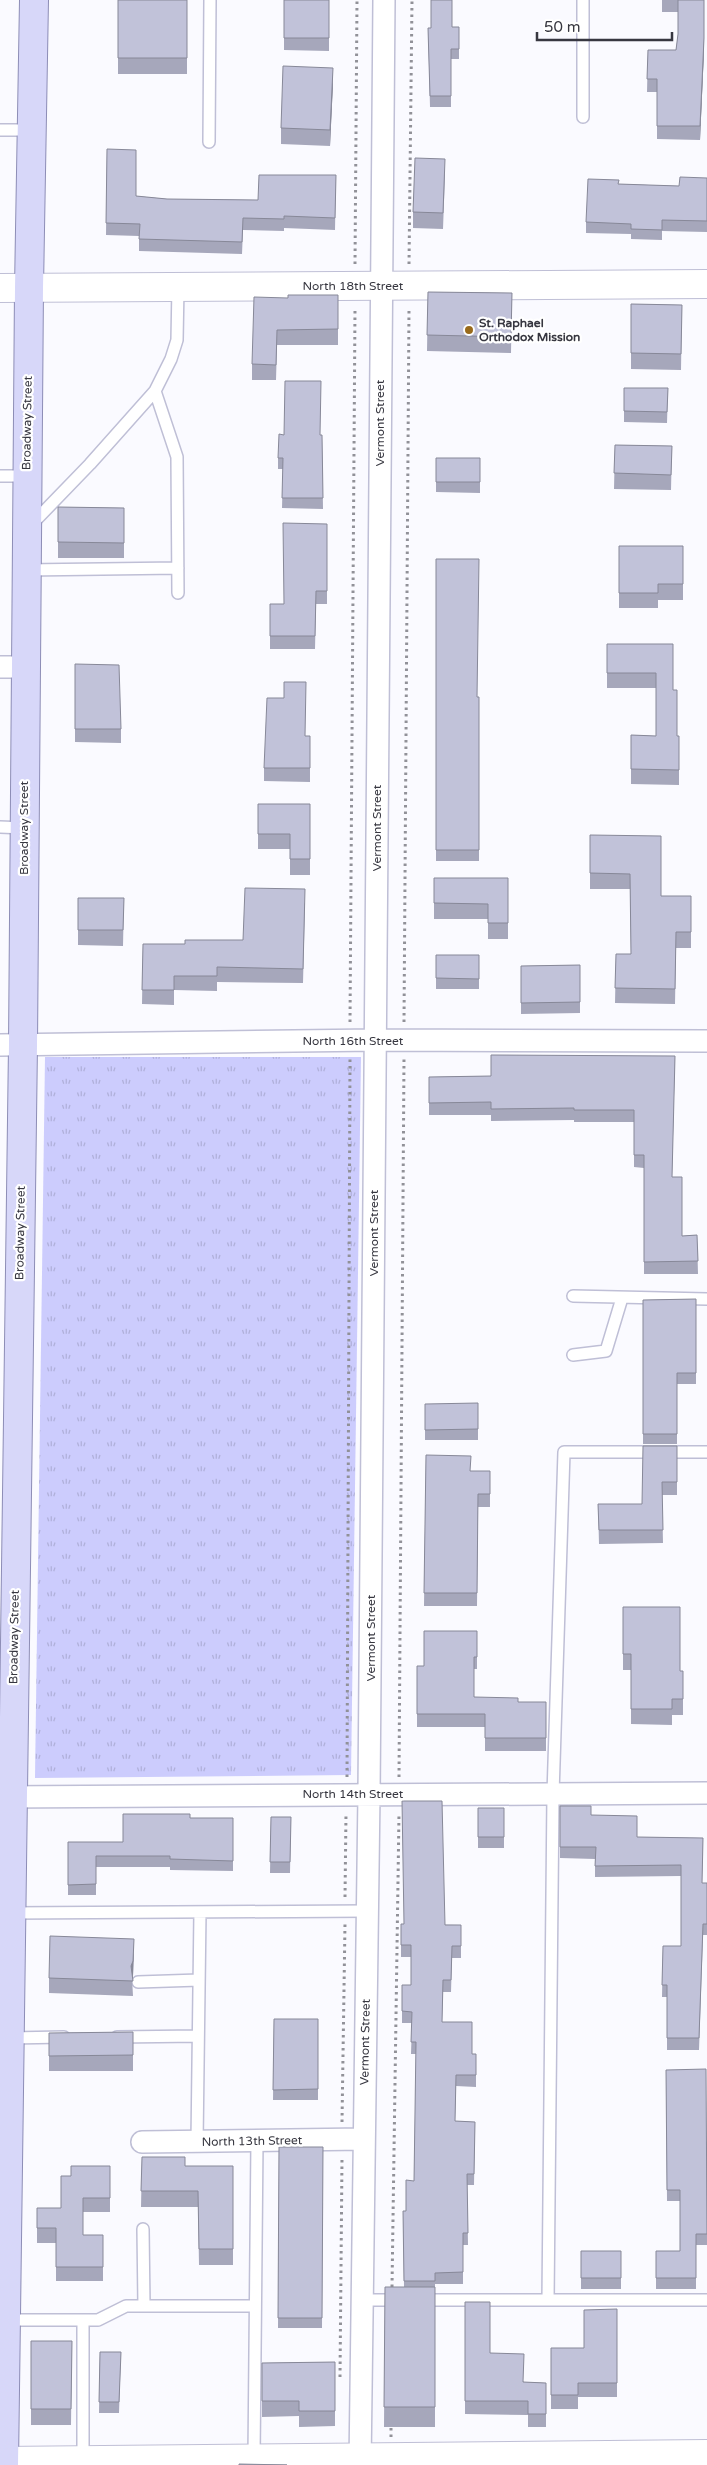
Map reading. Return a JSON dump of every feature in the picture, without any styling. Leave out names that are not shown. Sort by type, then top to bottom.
[{"type":"main road","name":"Broadway Street","points":[[2,2462],[5,2320],[3,2130],[4,2074],[8,2038],[4,1990],[7,1927],[6,1797],[13,667],[26,570],[34,0]]},
{"type":"street","name":"Vermont Street","points":[[360,2462],[361,2300],[353,2140],[367,1911],[370,1794],[376,1040],[368,286],[384,0]]},
{"type":"street","name":"North 18th Street","points":[[0,288],[707,284]]},
{"type":"street","name":"North 16th Street","points":[[12,1045],[376,1040],[707,1041]]},
{"type":"street","name":"North 14th Street","points":[[6,1797],[707,1793]]},
{"type":"street","name":"North 13th Street","points":[[142,2142],[353,2140]]},
{"type":"street","points":[[2,2462],[83,2459],[170,2462],[254,2458],[360,2462],[390,2458],[551,2461],[707,2454]]},
{"type":"lane","points":[[208,142],[210,0]]},
{"type":"lane","points":[[583,0],[583,118]]},
{"type":"lane","points":[[0,130],[32,130]]},
{"type":"lane","points":[[27,530],[90,464],[155,391],[172,359],[177,340],[178,287]]},
{"type":"lane","points":[[155,391],[177,457],[178,593]]},
{"type":"lane","points":[[0,476],[27,476]]},
{"type":"lane","points":[[26,570],[178,568]]},
{"type":"lane","points":[[574,1296],[707,1299]]},
{"type":"lane","points":[[573,1355],[606,1350],[622,1298]]},
{"type":"lane","points":[[548,2300],[553,1794],[564,1452],[707,1452]]},
{"type":"lane","points":[[7,1927],[200,1912],[367,1911]]},
{"type":"lane","points":[[197,2142],[200,1912]]},
{"type":"lane","points":[[138,1982],[199,1980]]},
{"type":"lane","points":[[103,2037],[198,2036]]},
{"type":"lane","points":[[8,2038],[75,2037]]},
{"type":"lane","points":[[254,2458],[257,2141]]},
{"type":"lane","points":[[143,2229],[144,2306]]},
{"type":"lane","points":[[361,2300],[707,2300]]},
{"type":"lane","points":[[5,2320],[98,2320],[126,2306],[256,2306]]},
{"type":"lane","points":[[83,2320],[83,2459]]},
{"type":"path","points":[[340,2379],[353,2140],[345,1912],[350,1041],[368,286],[357,0]]},
{"type":"path","points":[[392,2300],[399,1794],[412,0]]},
{"type":"path","points":[[390,2458],[391,2418]]},
{"type":"green space","points":[[45,1057],[361,1057],[351,1775],[35,1778]]},
{"type":"building","points":[[118,0],[187,0],[187,58],[118,58]]},
{"type":"building","points":[[284,0],[329,0],[329,38],[284,38]]},
{"type":"building","points":[[431,0],[452,0],[452,27],[459,27],[459,49],[451,49],[451,96],[430,96],[428,28],[431,28]]},
{"type":"building","points":[[678,0],[704,0],[700,126],[657,126],[657,79],[647,79],[648,50],[676,50]]},
{"type":"building","points":[[283,66],[333,68],[330,130],[281,128]]},
{"type":"building","points":[[107,149],[136,150],[136,196],[167,199],[258,200],[259,175],[336,175],[335,218],[284,216],[284,219],[243,218],[242,242],[139,239],[140,224],[106,223]]},
{"type":"building","points":[[415,158],[445,159],[443,213],[413,212]]},
{"type":"building","points":[[680,177],[707,178],[707,221],[662,220],[662,230],[631,229],[631,224],[586,222],[588,179],[619,180],[618,184],[679,186]]},
{"type":"building","name":"St. Raphael Orthodox Mission","points":[[428,292],[512,293],[511,337],[427,335]]},
{"type":"building","points":[[288,295],[338,295],[338,329],[277,330],[276,365],[252,364],[254,297],[288,298]]},
{"type":"building","points":[[631,304],[682,305],[681,354],[631,353]]},
{"type":"building","points":[[285,381],[321,381],[320,435],[322,435],[323,498],[282,498],[283,458],[278,458],[279,434],[284,435]]},
{"type":"building","points":[[624,388],[668,388],[667,412],[624,411]]},
{"type":"building","points":[[615,445],[672,446],[671,475],[614,473]]},
{"type":"building","points":[[436,458],[480,458],[480,482],[436,482]]},
{"type":"building","points":[[58,507],[124,508],[124,543],[58,542]]},
{"type":"building","points":[[283,523],[327,524],[327,591],[316,591],[315,636],[270,636],[270,604],[284,604]]},
{"type":"building","points":[[619,546],[683,546],[683,584],[658,584],[658,593],[619,593]]},
{"type":"building","points":[[436,559],[479,559],[477,697],[479,697],[479,850],[436,850]]},
{"type":"building","points":[[607,644],[673,644],[673,690],[677,690],[679,770],[631,769],[631,735],[656,736],[656,673],[607,673]]},
{"type":"building","points":[[75,664],[119,665],[121,729],[75,729]]},
{"type":"building","points":[[284,682],[306,682],[305,736],[310,736],[310,768],[264,768],[267,698],[284,698]]},
{"type":"building","points":[[258,804],[310,804],[310,859],[290,859],[290,834],[258,834]]},
{"type":"building","points":[[590,835],[661,836],[661,896],[691,896],[691,932],[676,932],[675,989],[615,988],[616,954],[631,954],[630,874],[590,873]]},
{"type":"building","points":[[434,878],[508,878],[508,923],[488,923],[488,904],[434,903]]},
{"type":"building","points":[[245,888],[305,889],[303,969],[217,967],[217,976],[174,976],[174,990],[142,990],[143,944],[185,944],[185,940],[243,940]]},
{"type":"building","points":[[78,898],[124,898],[123,930],[78,930]]},
{"type":"building","points":[[436,955],[479,955],[479,979],[436,978]]},
{"type":"building","points":[[580,965],[580,1002],[521,1003],[521,966]]},
{"type":"building","points":[[491,1055],[675,1056],[672,1177],[682,1177],[682,1236],[697,1235],[698,1261],[644,1262],[644,1155],[634,1155],[634,1110],[574,1110],[574,1108],[491,1109],[491,1102],[429,1103],[429,1077],[491,1076]]},
{"type":"building","points":[[696,1299],[696,1373],[677,1373],[677,1434],[643,1434],[643,1300]]},
{"type":"building","points":[[478,1403],[478,1429],[425,1430],[425,1404]]},
{"type":"building","points":[[643,1446],[677,1446],[677,1482],[662,1482],[663,1530],[599,1530],[598,1504],[642,1504]]},
{"type":"building","points":[[426,1455],[471,1456],[470,1471],[490,1471],[490,1494],[478,1494],[477,1593],[424,1593]]},
{"type":"building","points":[[623,1607],[680,1607],[680,1671],[683,1671],[683,1699],[672,1699],[672,1709],[631,1709],[631,1654],[623,1654]]},
{"type":"building","points":[[424,1631],[477,1631],[477,1657],[474,1657],[474,1697],[518,1698],[518,1702],[546,1702],[546,1738],[485,1738],[485,1714],[417,1714],[417,1666],[424,1666]]},
{"type":"building","points":[[402,1801],[442,1801],[445,1925],[461,1925],[461,1946],[452,1946],[451,1980],[443,1980],[442,2022],[472,2022],[472,2054],[476,2054],[476,2075],[456,2075],[455,2121],[475,2122],[474,2174],[467,2174],[468,2233],[463,2233],[463,2272],[435,2273],[435,2281],[404,2281],[403,2211],[406,2211],[406,2180],[414,2181],[416,2042],[411,2042],[412,2012],[402,2011],[402,1985],[411,1985],[411,1945],[401,1945],[401,1924],[404,1924]]},
{"type":"building","points":[[560,1806],[591,1806],[591,1815],[637,1816],[637,1837],[703,1838],[702,1883],[707,1883],[707,1924],[703,1924],[699,2038],[667,2038],[667,1985],[662,1985],[663,1946],[681,1946],[681,1865],[595,1866],[596,1847],[560,1847]]},
{"type":"building","points":[[478,1808],[504,1808],[504,1837],[478,1837]]},
{"type":"building","points":[[123,1814],[190,1814],[190,1818],[233,1818],[233,1861],[170,1859],[170,1856],[96,1856],[96,1884],[68,1885],[68,1842],[123,1842]]},
{"type":"building","points":[[271,1817],[291,1817],[290,1862],[270,1862]]},
{"type":"building","points":[[50,1936],[134,1939],[131,1966],[133,1981],[49,1978]]},
{"type":"building","points":[[274,2019],[318,2019],[318,2089],[273,2090]]},
{"type":"building","points":[[133,2032],[133,2055],[49,2056],[49,2033]]},
{"type":"building","points":[[706,2069],[707,2234],[696,2234],[696,2278],[656,2278],[656,2251],[680,2251],[680,2190],[667,2190],[666,2070]]},
{"type":"building","points":[[279,2147],[323,2147],[322,2318],[278,2318]]},
{"type":"building","points":[[142,2157],[185,2157],[185,2166],[233,2166],[233,2249],[199,2249],[198,2191],[141,2191]]},
{"type":"building","points":[[71,2166],[110,2166],[110,2198],[83,2198],[83,2235],[103,2235],[103,2267],[56,2267],[56,2228],[37,2228],[37,2208],[61,2208],[61,2176],[71,2176]]},
{"type":"building","points":[[581,2251],[621,2251],[621,2278],[581,2278]]},
{"type":"building","points":[[385,2287],[435,2287],[435,2407],[384,2407]]},
{"type":"building","points":[[465,2302],[490,2302],[490,2353],[524,2354],[523,2382],[546,2383],[546,2414],[528,2414],[528,2401],[465,2401]]},
{"type":"building","points":[[617,2309],[617,2383],[578,2383],[578,2395],[551,2395],[551,2348],[584,2348],[584,2310]]},
{"type":"building","points":[[31,2341],[72,2341],[71,2409],[31,2409]]},
{"type":"building","points":[[100,2352],[121,2352],[119,2402],[99,2402]]},
{"type":"building","points":[[335,2362],[335,2411],[299,2411],[299,2401],[262,2401],[262,2363]]},
{"type":"building","points":[[239,2464],[287,2465],[239,2465]]},
{"type":"place","name":"St. Raphael Orthodox Mission","points":[[469,330]]}]
